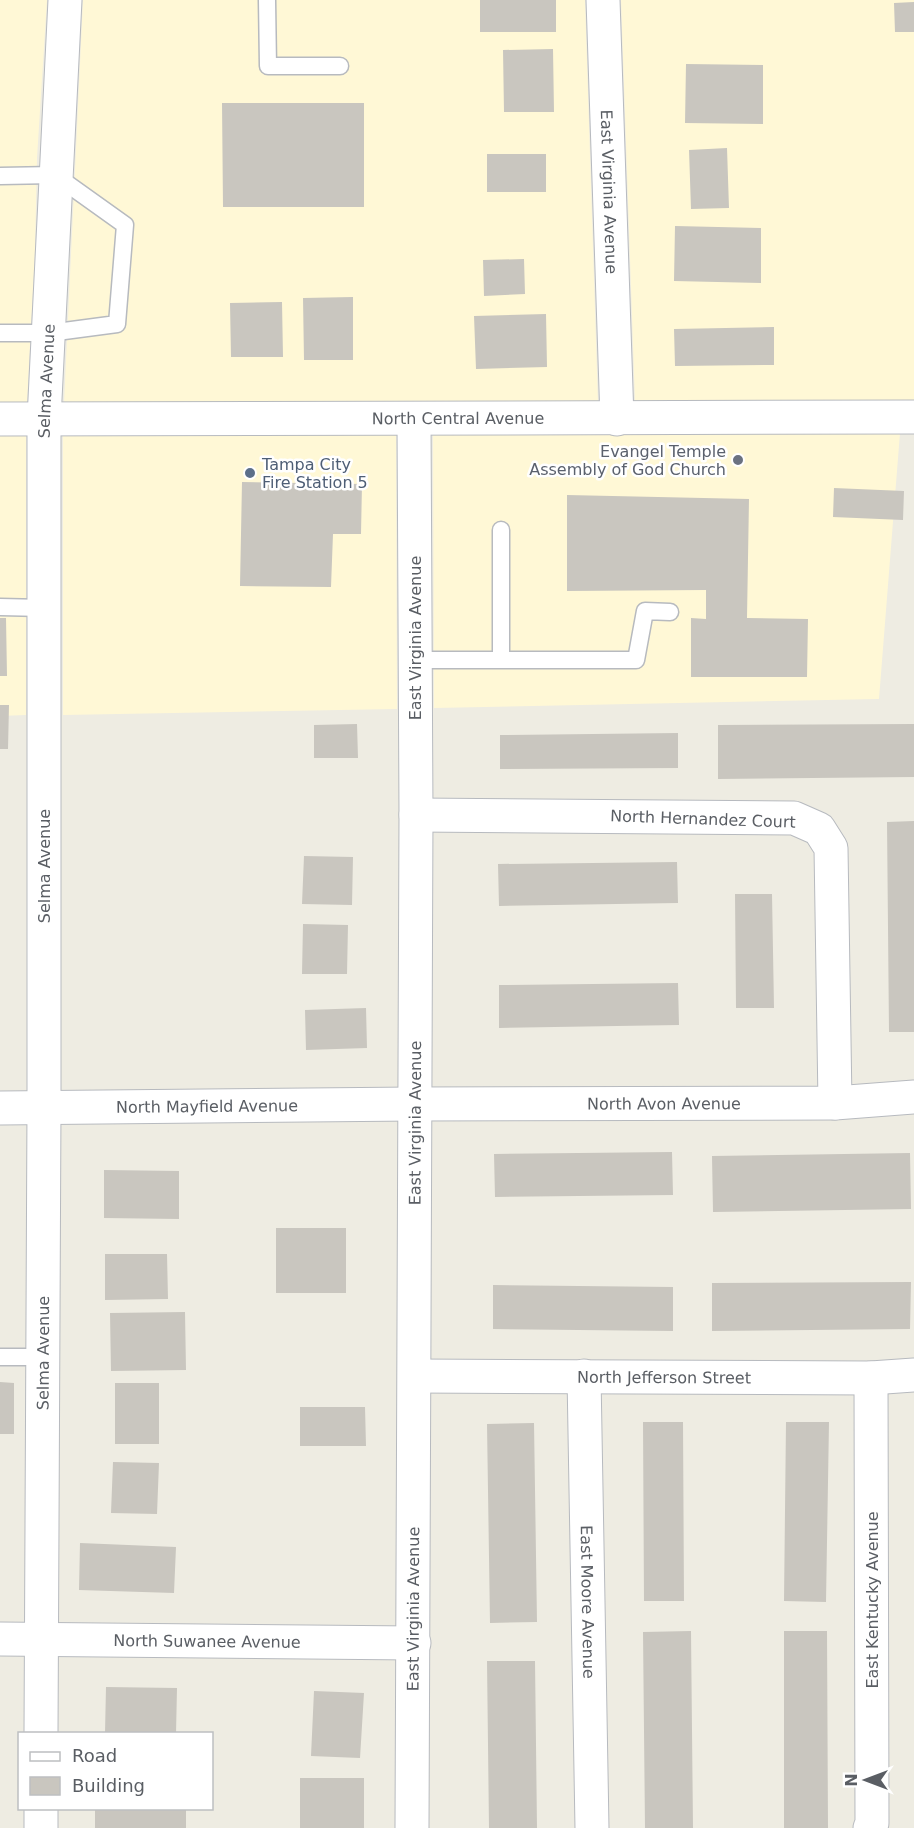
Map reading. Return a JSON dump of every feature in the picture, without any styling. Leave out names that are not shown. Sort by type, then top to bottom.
[{"type":"street","name":"Selma Avenue","points":[[41,1732],[44,419],[65,0]]},
{"type":"street","name":"East Virginia Avenue","points":[[603,0],[617,419]]},
{"type":"street","name":"North Central Avenue","points":[[0,419],[914,417]]},
{"type":"street","name":"East Virginia Avenue","points":[[412,1828],[416,815],[414,419]]},
{"type":"street","name":"North Hernandez Court","points":[[416,815],[794,818],[819,829],[831,848],[835,1103]]},
{"type":"street","name":"North Avon Avenue","points":[[414,1104],[835,1103],[914,1097]]},
{"type":"street","name":"North Mayfield Avenue","points":[[0,1108],[414,1104]]},
{"type":"street","name":"North Jefferson Street","points":[[415,1376],[872,1378],[914,1375]]},
{"type":"street","name":"East Moore Avenue","points":[[584,1376],[592,1828]]},
{"type":"street","name":"East Kentucky Avenue","points":[[871,1825],[872,1378]]},
{"type":"street","name":"North Suwanee Avenue","points":[[0,1639],[414,1643]]},
{"type":"street","points":[[41,1810],[41,1828]]},
{"type":"lane","points":[[267,0],[268,66],[339,66]]},
{"type":"lane","points":[[0,176],[55,175],[125,225],[117,324],[49,333],[0,333]]},
{"type":"lane","points":[[501,530],[501,660]]},
{"type":"lane","points":[[0,607],[44,608]]},
{"type":"lane","points":[[415,660],[636,660],[645,611],[670,612]]},
{"type":"lane","points":[[0,1357],[43,1357]]},
{"type":"shaded area","points":[[0,0],[47,0],[37,158],[27,403],[0,403]]},
{"type":"shaded area","points":[[83,0],[585,0],[598,403],[64,403]]},
{"type":"shaded area","points":[[621,0],[914,0],[914,401],[635,403]]},
{"type":"shaded area","points":[[900,433],[879,699],[434,708],[433,435]]},
{"type":"shaded area","points":[[0,435],[26,435],[26,715],[0,716]]},
{"type":"shaded area","points":[[63,435],[396,435],[397,709],[63,715]]},
{"type":"building","points":[[480,0],[556,0],[556,32],[480,32]]},
{"type":"building","points":[[914,2],[914,32],[895,32],[894,3]]},
{"type":"building","points":[[553,49],[554,112],[504,112],[503,50]]},
{"type":"building","points":[[686,64],[763,65],[763,124],[685,123]]},
{"type":"building","points":[[222,103],[364,103],[364,207],[223,207]]},
{"type":"building","points":[[727,148],[729,208],[691,209],[689,150]]},
{"type":"building","points":[[487,154],[546,154],[546,192],[487,192]]},
{"type":"building","points":[[675,226],[761,228],[761,283],[674,281]]},
{"type":"building","points":[[524,259],[525,294],[484,296],[483,260]]},
{"type":"building","points":[[353,297],[353,360],[304,360],[303,298]]},
{"type":"building","points":[[282,302],[283,357],[231,357],[230,303]]},
{"type":"building","points":[[546,314],[547,367],[476,369],[474,316]]},
{"type":"building","points":[[774,327],[774,365],[675,366],[674,329]]},
{"type":"building","points":[[242,482],[362,484],[361,534],[333,534],[331,587],[240,586]]},
{"type":"building","points":[[834,488],[904,491],[903,520],[833,517]]},
{"type":"building","points":[[567,495],[749,499],[747,618],[808,619],[807,677],[691,677],[691,618],[706,619],[706,590],[567,591]]},
{"type":"building","points":[[0,618],[6,618],[7,676],[0,676]]},
{"type":"building","points":[[0,705],[9,705],[8,749],[0,749]]},
{"type":"building","points":[[357,724],[358,758],[314,758],[314,725]]},
{"type":"building","points":[[914,724],[914,777],[718,779],[718,725]]},
{"type":"building","points":[[678,733],[678,768],[500,769],[500,735]]},
{"type":"building","points":[[914,821],[914,1032],[889,1032],[887,822]]},
{"type":"building","points":[[304,856],[353,857],[352,905],[302,904]]},
{"type":"building","points":[[677,862],[678,903],[499,906],[498,864]]},
{"type":"building","points":[[735,894],[772,894],[774,1008],[736,1008]]},
{"type":"building","points":[[303,924],[348,925],[347,974],[302,974]]},
{"type":"building","points":[[678,983],[679,1025],[499,1028],[499,985]]},
{"type":"building","points":[[366,1008],[367,1048],[306,1050],[305,1010]]},
{"type":"building","points":[[672,1152],[673,1195],[495,1197],[494,1154]]},
{"type":"building","points":[[910,1153],[911,1209],[713,1212],[712,1156]]},
{"type":"building","points":[[104,1170],[179,1171],[179,1219],[104,1218]]},
{"type":"building","points":[[276,1228],[346,1228],[346,1293],[276,1293]]},
{"type":"building","points":[[105,1254],[167,1254],[168,1299],[105,1300]]},
{"type":"building","points":[[911,1282],[910,1329],[712,1331],[712,1283]]},
{"type":"building","points":[[493,1285],[673,1287],[673,1331],[493,1329]]},
{"type":"building","points":[[185,1312],[186,1370],[111,1371],[110,1313]]},
{"type":"building","points":[[0,1382],[14,1383],[14,1434],[0,1434]]},
{"type":"building","points":[[115,1383],[159,1383],[159,1444],[115,1444]]},
{"type":"building","points":[[300,1407],[365,1407],[366,1446],[300,1446]]},
{"type":"building","points":[[643,1422],[683,1422],[684,1601],[644,1601]]},
{"type":"building","points":[[786,1422],[829,1422],[826,1602],[784,1601]]},
{"type":"building","points":[[534,1423],[537,1622],[490,1623],[487,1424]]},
{"type":"building","points":[[113,1462],[159,1463],[157,1514],[111,1513]]},
{"type":"building","points":[[80,1543],[176,1547],[174,1593],[79,1590]]},
{"type":"building","points":[[691,1631],[693,1828],[645,1828],[643,1632]]},
{"type":"building","points":[[784,1631],[827,1631],[828,1828],[784,1828]]},
{"type":"building","points":[[487,1661],[535,1661],[537,1828],[489,1828]]},
{"type":"building","points":[[106,1687],[177,1688],[176,1732],[105,1732]]},
{"type":"building","points":[[314,1691],[364,1693],[360,1758],[311,1756]]},
{"type":"building","points":[[300,1778],[364,1778],[364,1828],[300,1828]]},
{"type":"building","points":[[95,1810],[186,1810],[186,1828],[95,1828]]},
{"type":"place","name":"Evangel Temple Assembly of God Church","points":[[738,460]]},
{"type":"place","name":"Tampa City Fire Station 5","points":[[250,473]]}]
